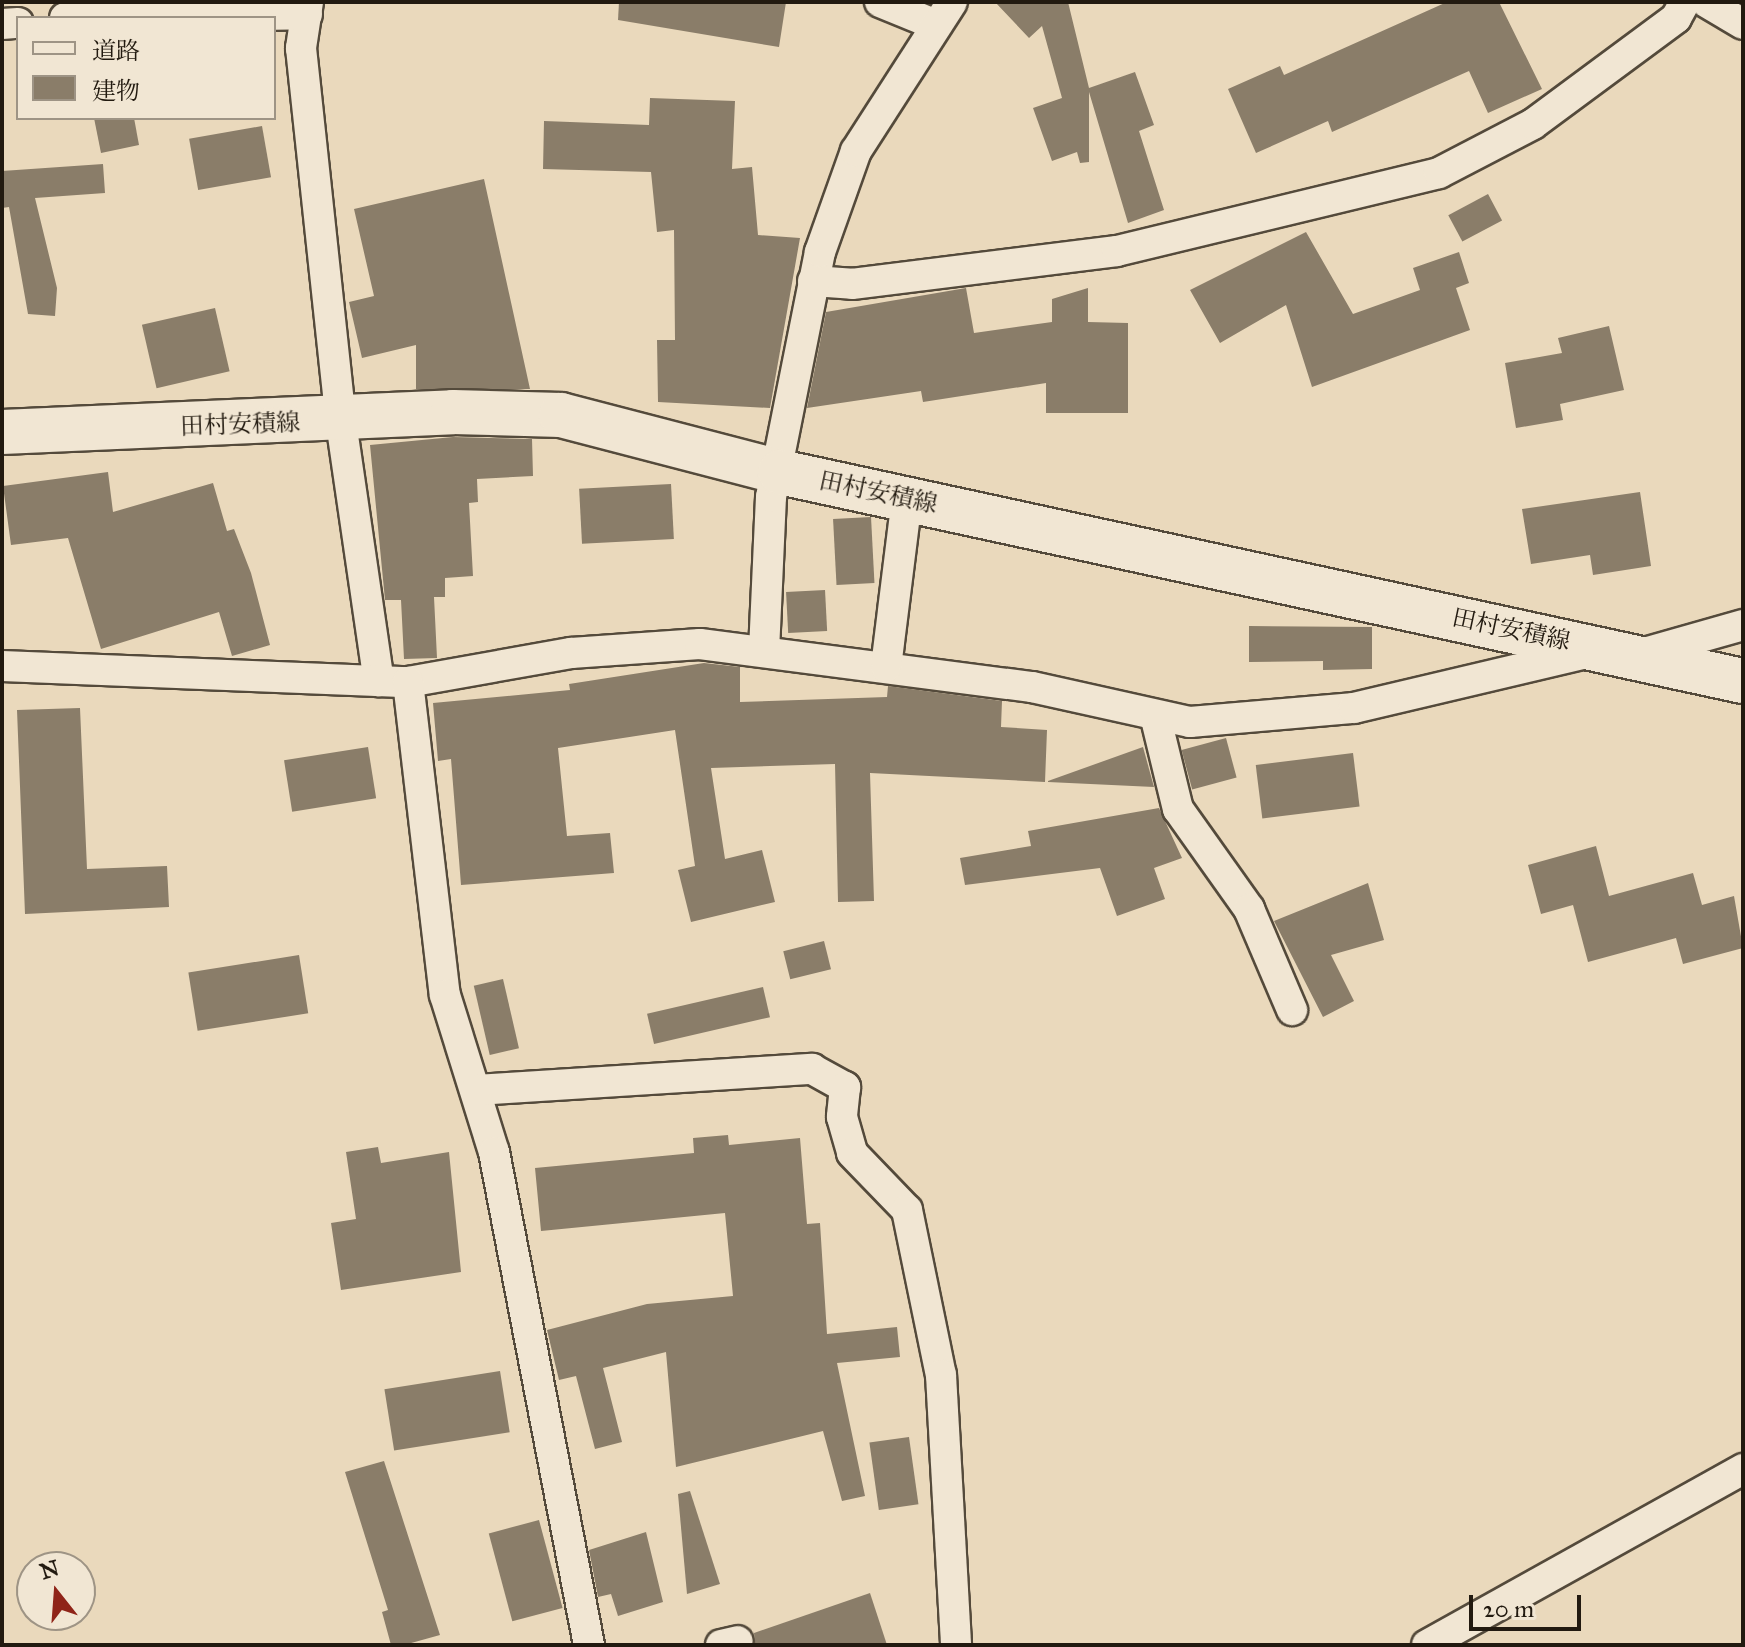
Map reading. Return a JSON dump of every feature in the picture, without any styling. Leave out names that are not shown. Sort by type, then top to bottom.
[{"type":"main road","name":"田村安積線","points":[[2,432],[341,422],[453,412],[561,415],[780,472],[1743,681]]},
{"type":"street","points":[[764,651],[769,525],[813,281],[856,151],[943,13],[880,2]]},
{"type":"street","points":[[813,281],[867,282],[1117,251],[1439,173],[1533,124],[1676,18],[1685,2]]},
{"type":"street","points":[[1706,2],[1743,24]]},
{"type":"street","points":[[114,16],[308,8],[301,48],[341,422],[394,682],[445,995],[494,1152],[589,1645]]},
{"type":"street","points":[[886,667],[907,499]]},
{"type":"street","points":[[2,666],[394,682],[627,647],[700,644],[1032,687],[1156,719],[1354,708],[1743,625]]},
{"type":"street","points":[[1156,719],[1178,809],[1249,909],[1292,1010]]},
{"type":"street","points":[[476,1090],[812,1069],[845,1087],[842,1117],[852,1153],[907,1210],[941,1375],[956,1645]]},
{"type":"street","points":[[1427,1645],[1743,1469]]},
{"type":"building","points":[[619,2],[786,2],[779,47],[618,20]]},
{"type":"building","points":[[995,2],[1068,2],[1089,88],[1135,72],[1154,125],[1139,131],[1164,210],[1128,223],[1089,92],[1089,162],[1080,163],[1077,152],[1052,161],[1033,108],[1062,98],[1042,26],[1029,38]]},
{"type":"building","points":[[1447,2],[1499,2],[1542,89],[1488,113],[1469,71],[1332,132],[1328,121],[1256,153],[1228,89],[1280,66],[1284,75]]},
{"type":"building","points":[[650,98],[735,101],[732,169],[752,167],[758,235],[800,238],[770,408],[658,402],[657,340],[675,340],[674,230],[657,232],[651,172],[543,169],[544,121],[649,125]]},
{"type":"building","points":[[94,120],[134,120],[139,145],[101,153]]},
{"type":"building","points":[[262,126],[271,177],[198,190],[189,139]]},
{"type":"building","points":[[103,164],[105,193],[35,198],[57,288],[55,316],[28,314],[9,207],[2,208],[2,171]]},
{"type":"building","points":[[484,179],[530,389],[416,389],[416,345],[362,358],[349,302],[374,296],[354,209]]},
{"type":"building","points":[[1488,194],[1502,220],[1462,242],[1448,215]]},
{"type":"building","points":[[1306,232],[1353,314],[1420,290],[1413,268],[1459,252],[1469,283],[1456,288],[1470,330],[1312,387],[1286,305],[1220,343],[1190,290]]},
{"type":"building","points":[[966,288],[974,333],[1052,322],[1052,299],[1088,288],[1088,322],[1128,323],[1128,413],[1046,413],[1046,383],[923,402],[921,391],[807,408],[826,312]]},
{"type":"building","points":[[215,308],[230,371],[157,388],[142,325]]},
{"type":"building","points":[[1609,326],[1624,390],[1560,404],[1563,420],[1516,428],[1505,363],[1562,353],[1558,338]]},
{"type":"building","points":[[453,437],[532,439],[533,476],[477,479],[478,502],[469,503],[473,576],[445,578],[445,597],[434,597],[437,658],[404,659],[401,600],[385,600],[370,445]]},
{"type":"building","points":[[108,472],[113,512],[213,483],[227,531],[234,529],[251,573],[270,645],[232,656],[219,612],[101,649],[68,538],[11,545],[3,486]]},
{"type":"building","points":[[671,484],[674,539],[582,544],[579,489]]},
{"type":"building","points":[[1640,492],[1651,566],[1593,575],[1590,555],[1531,564],[1522,509]]},
{"type":"building","points":[[871,517],[874,583],[837,585],[833,519]]},
{"type":"building","points":[[825,590],[827,631],[788,633],[786,592]]},
{"type":"building","points":[[1249,626],[1372,627],[1372,669],[1323,670],[1323,661],[1249,662]]},
{"type":"building","points":[[704,663],[740,667],[740,702],[887,697],[888,686],[1002,701],[1001,727],[1047,730],[1045,782],[870,773],[874,901],[838,902],[835,764],[711,768],[725,859],[762,850],[775,902],[691,922],[678,870],[695,866],[675,730],[558,748],[567,836],[610,833],[614,873],[461,885],[451,759],[438,761],[433,703],[570,690],[569,684]]},
{"type":"building","points":[[80,708],[87,869],[167,866],[169,907],[25,914],[17,710]]},
{"type":"building","points":[[1226,738],[1237,778],[1192,790],[1182,750]]},
{"type":"building","points":[[368,747],[376,798],[292,812],[284,760]]},
{"type":"building","points":[[1143,747],[1154,787],[1048,782],[1048,781]]},
{"type":"building","points":[[1353,753],[1360,807],[1262,819],[1256,765]]},
{"type":"building","points":[[1159,808],[1182,858],[1154,868],[1165,899],[1117,916],[1100,868],[965,885],[960,858],[1031,846],[1028,831]]},
{"type":"building","points":[[1596,846],[1609,896],[1693,873],[1702,905],[1734,896],[1743,948],[1683,964],[1676,938],[1588,962],[1573,905],[1541,914],[1528,865]]},
{"type":"building","points":[[1368,883],[1384,940],[1331,955],[1354,1001],[1323,1017],[1274,921]]},
{"type":"building","points":[[824,941],[831,969],[790,979],[783,951]]},
{"type":"building","points":[[299,955],[308,1013],[198,1031],[188,973]]},
{"type":"building","points":[[503,979],[519,1048],[490,1055],[474,986]]},
{"type":"building","points":[[763,987],[770,1017],[654,1044],[647,1014]]},
{"type":"building","points":[[728,1135],[729,1145],[800,1138],[807,1224],[820,1223],[827,1334],[897,1327],[900,1357],[837,1363],[865,1496],[842,1501],[823,1431],[676,1467],[666,1352],[603,1368],[622,1442],[595,1449],[576,1376],[559,1380],[547,1330],[647,1304],[733,1296],[725,1213],[541,1231],[535,1168],[694,1153],[693,1138]]},
{"type":"building","points":[[378,1147],[381,1163],[449,1152],[461,1272],[341,1290],[331,1223],[356,1219],[346,1152]]},
{"type":"building","points":[[500,1371],[510,1432],[394,1451],[384,1389]]},
{"type":"building","points":[[909,1437],[918,1504],[879,1510],[869,1443]]},
{"type":"building","points":[[384,1461],[440,1635],[404,1645],[391,1645],[382,1612],[388,1610],[345,1472]]},
{"type":"building","points":[[690,1491],[720,1584],[687,1594],[678,1494]]},
{"type":"building","points":[[539,1520],[563,1608],[512,1621],[489,1533]]},
{"type":"building","points":[[646,1532],[663,1602],[618,1616],[611,1594],[598,1597],[589,1550]]},
{"type":"building","points":[[870,1593],[887,1645],[755,1645],[754,1633]]}]
